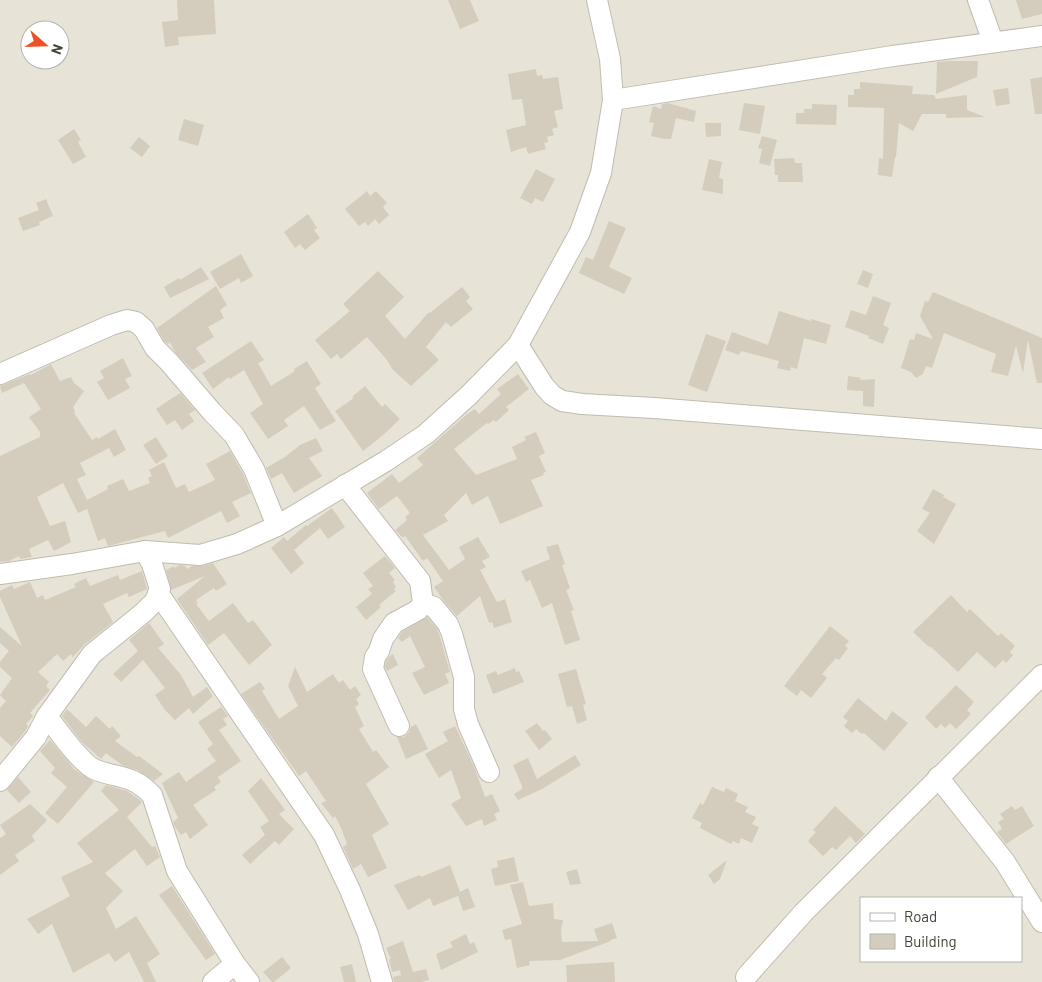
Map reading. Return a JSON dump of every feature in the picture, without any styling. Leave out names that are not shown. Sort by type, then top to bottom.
[{"type":"street","points":[[0,574],[145,551],[200,555],[237,544],[277,526],[346,486],[426,434],[468,396],[518,345],[580,232],[601,173],[613,100],[610,59],[597,0]]},
{"type":"street","points":[[978,0],[994,42]]},
{"type":"street","points":[[613,100],[893,56],[1042,36]]},
{"type":"street","points":[[0,374],[111,325],[127,320],[136,322],[144,330],[155,348],[234,435],[254,469],[277,526]]},
{"type":"street","points":[[518,345],[544,386],[552,395],[572,402],[904,427],[1042,440]]},
{"type":"street","points":[[346,486],[420,581],[423,603],[418,610],[394,623],[383,638],[375,657],[373,669],[400,726]]},
{"type":"street","points":[[0,782],[36,737],[46,716],[92,654],[152,604],[160,589],[152,564],[145,551]]},
{"type":"street","points":[[158,594],[324,835],[364,925],[382,982]]},
{"type":"street","points":[[423,603],[434,606],[448,624],[452,634],[464,677],[464,709],[468,724],[489,772]]},
{"type":"street","points":[[746,977],[804,912],[1042,675]]},
{"type":"street","points":[[46,716],[84,762],[95,770],[131,779],[143,786],[152,795],[177,871],[235,964],[249,982]]},
{"type":"street","points":[[938,777],[1006,862],[1042,922]]},
{"type":"street","points":[[213,982],[235,964]]},
{"type":"shaded area","points":[[0,0],[1042,0],[1042,982],[0,982]]},
{"type":"building","points":[[177,0],[214,0],[216,34],[178,37],[179,45],[165,47],[162,22],[178,20]]},
{"type":"building","points":[[448,0],[470,0],[479,21],[460,29]]},
{"type":"building","points":[[1016,0],[1042,0],[1042,14],[1022,19]]},
{"type":"building","points":[[978,61],[977,77],[936,94],[937,62]]},
{"type":"building","points":[[536,69],[537,76],[542,75],[543,79],[558,77],[563,109],[554,111],[558,127],[552,129],[554,135],[547,137],[548,142],[544,143],[546,149],[528,154],[526,147],[511,152],[506,130],[526,125],[522,99],[512,100],[508,74]]},
{"type":"building","points":[[1042,77],[1042,114],[1035,114],[1030,79]]},
{"type":"building","points":[[860,82],[913,86],[912,94],[934,95],[936,99],[967,95],[967,110],[985,117],[946,118],[946,114],[922,114],[913,131],[899,123],[892,177],[878,175],[879,158],[883,159],[884,108],[848,107],[848,95],[854,95],[854,89],[860,89]]},
{"type":"building","points":[[1008,88],[1010,104],[996,106],[993,90]]},
{"type":"building","points":[[668,103],[696,111],[694,122],[676,118],[671,139],[651,136],[654,123],[649,122],[653,106],[661,109],[662,104]]},
{"type":"building","points":[[744,103],[765,106],[760,134],[739,130]]},
{"type":"building","points":[[812,104],[837,105],[836,125],[796,124],[796,113],[804,113],[804,109],[812,109]]},
{"type":"building","points":[[184,119],[204,125],[198,146],[178,140]]},
{"type":"building","points":[[705,123],[721,123],[721,136],[706,137]]},
{"type":"building","points":[[74,129],[81,140],[78,142],[86,157],[73,164],[58,140]]},
{"type":"building","points":[[762,136],[777,140],[770,166],[759,163],[762,149],[758,148]]},
{"type":"building","points":[[139,137],[150,146],[142,157],[130,148]]},
{"type":"building","points":[[794,158],[795,163],[802,163],[803,182],[778,182],[778,175],[775,175],[774,159]]},
{"type":"building","points":[[709,159],[722,162],[719,178],[723,179],[723,194],[702,190]]},
{"type":"building","points":[[536,169],[555,179],[543,202],[535,198],[532,204],[520,198]]},
{"type":"building","points":[[367,191],[370,196],[376,191],[387,203],[383,207],[389,215],[379,224],[375,219],[368,226],[365,222],[359,226],[345,209]]},
{"type":"building","points":[[46,199],[53,216],[39,222],[40,225],[23,231],[18,218],[39,210],[36,203]]},
{"type":"building","points":[[308,214],[317,228],[314,230],[320,238],[305,250],[300,244],[295,248],[284,232]]},
{"type":"building","points":[[609,221],[626,228],[609,267],[632,278],[624,294],[579,273],[586,257],[593,260]]},
{"type":"building","points":[[241,254],[253,276],[241,283],[239,278],[220,289],[210,272]]},
{"type":"building","points":[[201,267],[209,279],[170,298],[164,287]]},
{"type":"building","points":[[863,270],[873,274],[868,288],[857,284]]},
{"type":"building","points":[[378,271],[404,297],[385,316],[405,339],[429,312],[462,287],[470,297],[466,301],[473,309],[451,327],[446,322],[426,347],[439,360],[411,386],[393,370],[367,337],[341,359],[337,354],[331,359],[315,340],[350,311],[343,304]]},
{"type":"building","points":[[216,286],[227,305],[220,310],[224,318],[208,327],[214,337],[196,348],[206,362],[192,370],[175,352],[170,342],[168,344],[164,341],[157,328]]},
{"type":"building","points":[[933,292],[1042,338],[1042,383],[1037,383],[1028,340],[1023,373],[1016,346],[1008,376],[991,372],[996,354],[944,333],[932,368],[926,366],[923,374],[916,378],[911,372],[901,368],[910,339],[914,340],[916,333],[933,339],[920,316],[925,301],[928,302]]},
{"type":"building","points":[[873,296],[891,303],[883,325],[889,328],[883,344],[868,338],[869,336],[845,327],[851,310],[866,315]]},
{"type":"building","points":[[779,311],[831,325],[826,344],[804,338],[797,369],[791,367],[790,371],[777,368],[779,361],[741,351],[739,355],[725,350],[732,332],[768,345]]},
{"type":"building","points":[[706,334],[726,341],[707,392],[688,385]]},
{"type":"building","points":[[251,341],[264,360],[258,363],[271,386],[307,361],[321,384],[315,388],[336,421],[320,430],[304,406],[284,420],[288,426],[268,439],[250,413],[263,404],[244,370],[230,379],[229,377],[213,389],[202,373]]},
{"type":"building","points":[[123,358],[132,376],[125,379],[130,388],[108,400],[97,382],[104,378],[100,371]]},
{"type":"building","points":[[51,364],[60,381],[71,377],[74,383],[84,391],[73,407],[74,413],[92,440],[97,437],[98,439],[115,429],[126,450],[114,457],[109,448],[80,463],[86,475],[77,479],[87,500],[108,489],[107,486],[123,479],[129,491],[150,483],[148,478],[152,476],[149,470],[164,462],[176,488],[185,484],[189,492],[215,480],[206,464],[230,451],[251,493],[232,502],[240,516],[227,523],[221,511],[168,538],[165,531],[108,546],[105,538],[98,541],[87,509],[78,513],[63,483],[37,497],[50,526],[65,521],[71,542],[54,551],[48,540],[29,549],[32,557],[20,559],[19,556],[9,561],[0,562],[0,456],[40,437],[40,432],[29,417],[41,409],[24,383],[2,393],[0,386],[31,375]]},
{"type":"building","points":[[518,374],[529,389],[506,407],[509,410],[496,422],[494,420],[487,423],[454,449],[476,475],[517,459],[512,447],[526,440],[524,437],[536,432],[545,453],[539,456],[546,472],[543,473],[544,475],[531,480],[543,506],[500,524],[488,496],[472,505],[466,493],[444,515],[448,521],[423,535],[449,570],[465,559],[459,547],[478,537],[490,557],[482,561],[486,567],[480,570],[497,602],[505,599],[512,622],[494,628],[492,622],[489,623],[480,596],[457,616],[444,601],[434,587],[443,581],[427,558],[423,561],[405,536],[403,538],[395,530],[407,520],[405,517],[410,513],[397,496],[379,509],[367,493],[392,474],[399,483],[423,465],[417,458],[466,415],[475,409],[479,414],[501,394],[497,389]]},
{"type":"building","points":[[848,376],[861,378],[860,380],[875,379],[874,407],[863,406],[863,391],[847,390]]},
{"type":"building","points":[[365,386],[382,407],[385,404],[400,419],[363,451],[335,411],[354,398],[352,397]]},
{"type":"building","points":[[180,393],[195,410],[189,414],[194,421],[182,430],[175,420],[167,425],[156,409]]},
{"type":"building","points":[[156,437],[168,456],[156,464],[143,445]]},
{"type":"building","points":[[316,438],[323,451],[309,458],[322,476],[294,493],[282,473],[271,479],[266,468],[285,457],[300,445]]},
{"type":"building","points":[[933,489],[956,504],[934,544],[917,531],[930,513],[922,509]]},
{"type":"building","points":[[332,508],[345,527],[328,539],[320,528],[294,550],[304,563],[291,574],[271,548],[284,537],[287,541],[306,525]]},
{"type":"building","points":[[558,544],[565,564],[562,565],[570,588],[566,590],[574,610],[571,611],[580,640],[565,645],[552,603],[542,608],[530,580],[526,582],[521,571],[550,559],[546,547]]},
{"type":"building","points":[[385,556],[395,568],[389,573],[395,580],[393,582],[396,591],[379,605],[381,607],[366,620],[356,607],[372,594],[368,589],[373,586],[363,573]]},
{"type":"building","points":[[213,563],[227,584],[216,591],[214,588],[196,600],[198,603],[196,604],[209,621],[233,603],[248,623],[253,620],[272,645],[249,665],[224,633],[208,645],[177,599],[205,576],[171,590],[166,570],[180,565],[185,566],[187,569],[192,566],[203,566]]},
{"type":"building","points":[[142,571],[147,589],[129,597],[127,593],[103,604],[113,622],[84,645],[73,657],[71,654],[63,661],[57,654],[38,672],[49,682],[46,686],[50,690],[30,713],[33,716],[26,724],[28,726],[26,730],[12,747],[0,736],[0,708],[6,701],[0,695],[12,678],[0,667],[0,662],[9,651],[0,643],[0,627],[22,646],[0,597],[0,591],[12,585],[14,589],[30,582],[37,598],[43,595],[45,600],[76,587],[74,584],[86,578],[90,586],[118,575],[120,580]]},
{"type":"building","points":[[951,595],[967,612],[970,609],[998,636],[1001,633],[1015,646],[1010,652],[1013,655],[1006,663],[1003,660],[995,668],[977,652],[958,672],[913,632]]},
{"type":"building","points":[[427,617],[438,630],[450,672],[445,674],[449,683],[424,695],[412,673],[425,667],[410,636],[402,642],[398,638],[402,632]]},
{"type":"building","points":[[149,623],[164,644],[158,648],[181,675],[193,697],[207,687],[213,696],[193,714],[189,708],[175,720],[165,710],[155,695],[165,688],[143,660],[121,682],[113,674],[138,651],[129,640]]},
{"type":"building","points":[[830,626],[849,641],[845,646],[848,648],[839,660],[836,658],[822,674],[827,678],[811,698],[801,690],[797,696],[784,686]]},
{"type":"building","points":[[393,654],[398,665],[387,671],[385,667],[386,661]]},
{"type":"building","points":[[295,667],[307,692],[333,674],[339,683],[343,680],[350,690],[355,686],[361,695],[356,699],[359,704],[355,707],[364,726],[359,729],[373,752],[376,750],[389,767],[366,784],[389,824],[372,835],[387,868],[368,877],[361,864],[353,869],[343,847],[347,844],[341,828],[335,816],[333,818],[321,803],[326,801],[306,771],[299,776],[241,694],[260,682],[265,689],[262,691],[279,719],[298,706],[288,686]]},
{"type":"building","points":[[515,668],[516,672],[519,671],[524,682],[493,694],[486,675],[496,671],[498,675]]},
{"type":"building","points":[[576,669],[586,704],[583,705],[587,720],[577,724],[572,706],[567,707],[558,674]]},
{"type":"building","points":[[956,685],[974,702],[967,710],[971,714],[956,729],[950,723],[945,728],[941,724],[936,729],[925,717]]},
{"type":"building","points":[[858,698],[886,721],[892,711],[908,723],[884,751],[864,733],[862,734],[856,729],[852,733],[844,726],[848,721],[843,717]]},
{"type":"building","points":[[221,707],[228,716],[223,719],[227,725],[219,730],[241,761],[218,777],[221,782],[214,787],[216,790],[193,805],[208,825],[190,839],[186,832],[181,835],[175,827],[173,822],[178,818],[162,783],[179,772],[186,782],[216,761],[207,749],[213,744],[198,722]]},
{"type":"building","points":[[67,709],[86,727],[96,716],[110,729],[112,726],[121,736],[115,741],[163,774],[154,781],[137,770],[122,765],[106,753],[101,759],[81,741],[62,716]]},
{"type":"building","points":[[537,723],[552,739],[539,750],[525,731]]},
{"type":"building","points":[[416,724],[428,749],[406,759],[397,737],[404,737],[411,727]]},
{"type":"building","points":[[455,726],[475,769],[485,797],[492,794],[500,811],[494,814],[497,820],[484,826],[482,819],[466,826],[451,804],[461,798],[451,770],[439,778],[425,754],[448,741],[443,732]]},
{"type":"building","points":[[50,740],[75,770],[94,782],[58,824],[45,813],[67,787],[51,773],[55,768],[40,751]]},
{"type":"building","points":[[575,755],[581,765],[542,789],[518,800],[514,794],[522,789],[522,786],[513,765],[528,758],[537,779]]},
{"type":"building","points":[[18,777],[31,792],[19,803],[7,790]]},
{"type":"building","points":[[261,778],[285,810],[279,814],[294,829],[279,845],[275,841],[250,864],[242,855],[265,835],[260,827],[269,821],[248,791]]},
{"type":"building","points":[[106,785],[127,791],[134,796],[133,798],[135,796],[142,802],[127,817],[152,847],[155,846],[160,857],[147,866],[135,849],[105,873],[123,891],[106,908],[116,929],[136,916],[160,954],[147,963],[156,982],[144,982],[129,952],[115,962],[109,953],[73,973],[52,924],[38,934],[27,919],[70,896],[61,877],[93,862],[77,843],[119,810],[101,791]]},
{"type":"building","points":[[712,787],[724,792],[726,788],[738,794],[735,801],[748,807],[745,812],[756,817],[752,824],[759,827],[752,843],[741,838],[739,844],[733,841],[731,844],[700,828],[702,823],[692,818],[700,803],[703,805]]},
{"type":"building","points":[[30,804],[47,820],[32,836],[35,841],[15,855],[19,861],[0,875],[0,838],[6,834],[0,825]]},
{"type":"building","points":[[835,806],[865,834],[856,843],[850,836],[836,850],[832,847],[823,856],[808,841],[816,832],[813,830]]},
{"type":"building","points":[[1012,806],[1015,810],[1022,806],[1034,826],[1006,844],[997,832],[1002,829],[998,822],[1004,819],[1000,814]]},
{"type":"building","points":[[514,857],[519,881],[495,886],[491,869],[498,867],[497,861]]},
{"type":"building","points":[[727,860],[720,879],[714,884],[708,875]]},
{"type":"building","points":[[450,865],[460,892],[468,888],[475,907],[463,911],[458,896],[433,906],[430,898],[408,910],[394,885],[420,875],[421,877]]},
{"type":"building","points":[[577,869],[581,884],[570,885],[566,872]]},
{"type":"building","points":[[523,882],[529,906],[553,903],[554,919],[563,920],[561,930],[562,942],[598,941],[594,929],[612,923],[617,938],[560,960],[529,961],[530,965],[517,968],[511,939],[505,940],[502,930],[522,924],[510,885]]},
{"type":"building","points":[[172,886],[215,954],[206,960],[159,895]]},
{"type":"building","points":[[466,934],[470,944],[474,942],[478,952],[441,970],[436,954],[453,947],[450,942]]},
{"type":"building","points":[[403,941],[413,972],[426,969],[429,980],[421,982],[394,982],[393,977],[401,975],[400,970],[392,972],[389,959],[391,959],[386,948]]},
{"type":"building","points":[[282,957],[291,968],[272,982],[263,972]]},
{"type":"building","points":[[614,962],[615,982],[567,982],[566,965]]},
{"type":"building","points":[[352,964],[356,982],[344,982],[340,967]]}]
